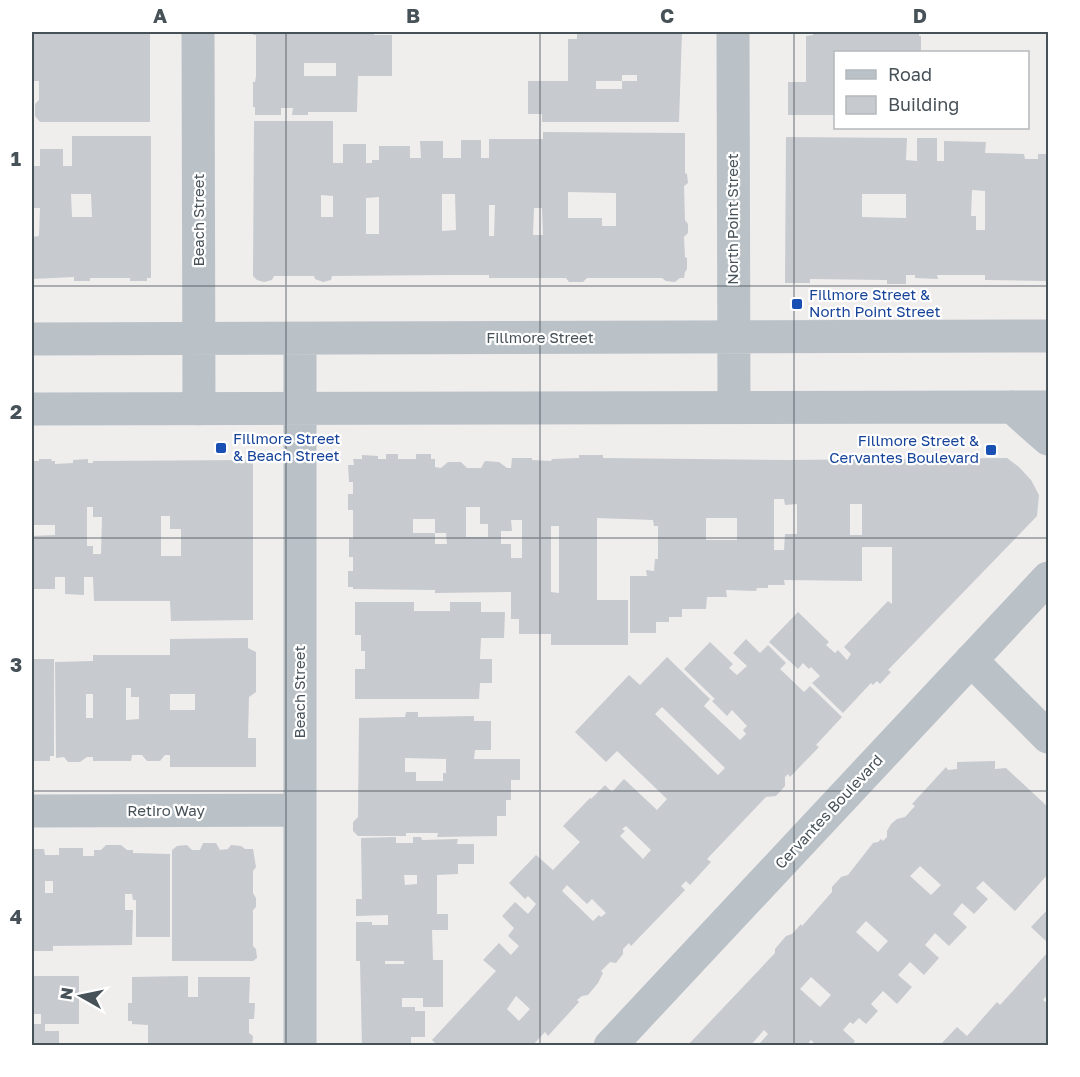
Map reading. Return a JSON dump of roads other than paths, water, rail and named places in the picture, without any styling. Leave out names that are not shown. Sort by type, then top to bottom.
[{"type":"street","name":"Beach Street","points":[[198,32],[199,409]]},
{"type":"street","name":"North Point Street","points":[[733,32],[734,407]]},
{"type":"street","name":"Fillmore Street","points":[[32,339],[1048,336]]},
{"type":"street","name":"Beach Street","points":[[300,339],[300,1046]]},
{"type":"street","points":[[1012,407],[1048,439]]},
{"type":"street","points":[[32,409],[1048,407]]},
{"type":"street","name":"Cervantes Boulevard","points":[[610,1046],[1048,578]]},
{"type":"street","points":[[971,660],[1048,737]]},
{"type":"street","name":"Retiro Way","points":[[32,811],[300,810]]},
{"type":"place","name":"Fillmore Street & North Point Street","points":[[797,304]]},
{"type":"place","name":"Fillmore Street & Beach Street","points":[[221,448]]},
{"type":"place","name":"Fillmore Street & Cervantes Boulevard","points":[[991,450]]}]
